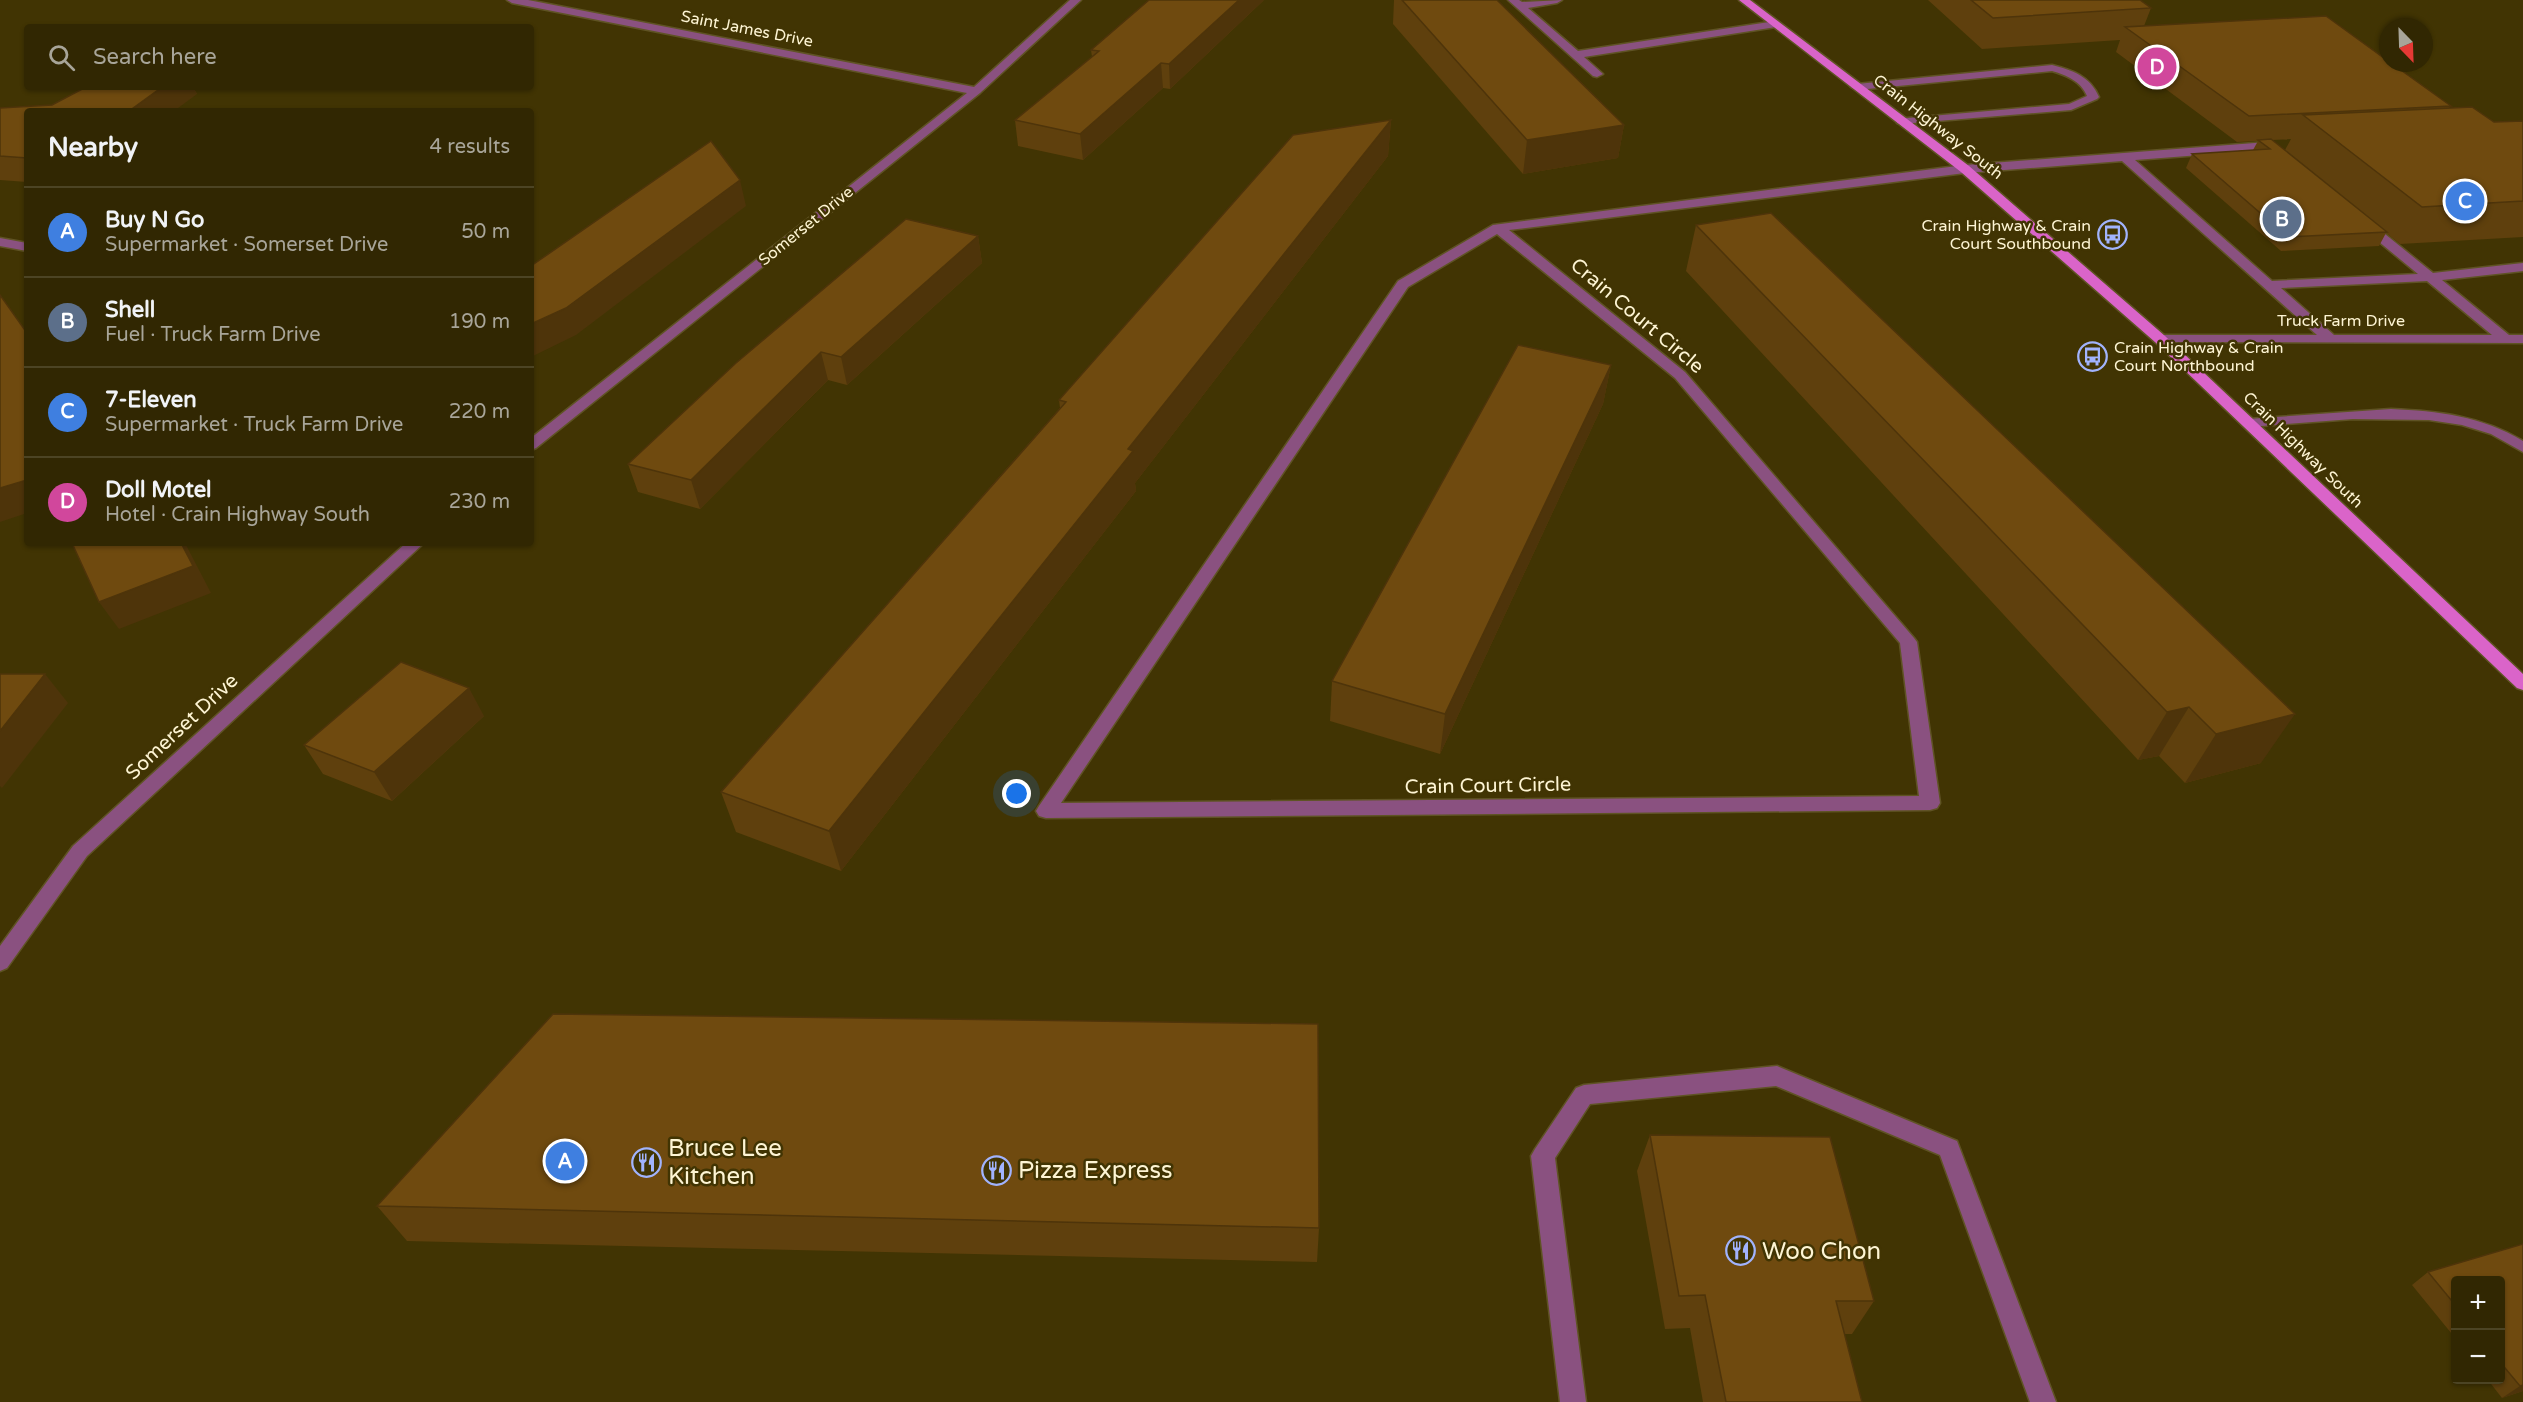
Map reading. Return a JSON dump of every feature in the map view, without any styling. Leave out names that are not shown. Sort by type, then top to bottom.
[{"type":"main road","name":"Crain Highway South","points":[[1744,0],[1965,169],[2160,339],[2521,679]]},
{"type":"street","name":"Saint James Drive","points":[[512,0],[976,91]]},
{"type":"street","points":[[560,9],[570,0]]},
{"type":"street","name":"Somerset Drive","points":[[534,444],[976,91],[1076,0]]},
{"type":"street","points":[[1516,3],[1557,0]]},
{"type":"street","points":[[1516,3],[1597,74]]},
{"type":"street","points":[[1576,55],[1776,24]]},
{"type":"street","points":[[1857,87],[2052,68],[2071,72],[2091,88],[2093,97],[2071,107],[1901,121]]},
{"type":"street","name":"Crain Court Circle","points":[[1498,228],[1680,375],[1908,642],[1930,803],[1046,811],[1403,284],[1498,228],[1965,169],[2291,145]]},
{"type":"street","points":[[2268,146],[2286,161]]},
{"type":"street","points":[[2126,157],[2331,339]]},
{"type":"street","points":[[2358,219],[2506,339]]},
{"type":"street","points":[[0,242],[24,246]]},
{"type":"street","points":[[2269,285],[2430,277],[2523,267]]},
{"type":"street","name":"Truck Farm Drive","points":[[2160,339],[2523,339]]},
{"type":"street","points":[[2248,423],[2410,413],[2470,420],[2511,437],[2523,447]]},
{"type":"street","name":"Somerset Drive","points":[[0,962],[81,850],[413,546]]},
{"type":"street","points":[[1573,1402],[1543,1156],[1584,1095],[1777,1076],[1949,1148],[2043,1402]]},
{"type":"building","points":[[1149,0],[1239,0],[1169,64],[1161,63],[1080,134],[1015,120],[1099,51],[1091,50]]},
{"type":"building","points":[[1402,0],[1497,0],[1624,125],[1527,140]]},
{"type":"building","points":[[1971,0],[2140,0],[2151,8],[1993,18]]},
{"type":"building","points":[[2326,16],[2379,54],[2379,72],[2404,72],[2451,106],[2249,116],[2125,27]]},
{"type":"building","points":[[80,90],[158,90],[133,108],[24,108],[24,158],[0,156],[0,108],[52,105]]},
{"type":"building","points":[[2472,107],[2494,122],[2523,121],[2523,201],[2422,207],[2303,115]]},
{"type":"building","points":[[1391,120],[1128,449],[1133,451],[829,831],[721,792],[1066,402],[1059,400],[1293,135]]},
{"type":"building","points":[[2271,139],[2387,232],[2288,237],[2192,154],[2270,149],[2258,140]]},
{"type":"building","points":[[711,141],[740,180],[566,308],[534,323],[534,264]]},
{"type":"building","points":[[1771,213],[2295,714],[2216,734],[2189,707],[2167,712],[1696,225]]},
{"type":"building","points":[[906,219],[978,236],[841,357],[821,352],[691,480],[628,464],[736,363]]},
{"type":"building","points":[[0,295],[24,329],[24,481],[0,488]]},
{"type":"building","points":[[1518,345],[1611,365],[1445,714],[1332,681]]},
{"type":"building","points":[[73,546],[183,546],[193,566],[99,602]]},
{"type":"building","points":[[401,662],[469,688],[374,772],[304,745]]},
{"type":"building","points":[[0,674],[45,674],[0,731]]},
{"type":"building","points":[[553,1014],[1318,1024],[1319,1228],[377,1206]]},
{"type":"building","name":"Woo Chon","points":[[1650,1135],[1830,1137],[1874,1301],[1836,1301],[1862,1402],[1726,1402],[1705,1295],[1679,1296]]},
{"type":"building","points":[[2523,1244],[2523,1385],[2520,1386],[2505,1368],[2505,1276],[2451,1276],[2451,1300],[2428,1272]]},
{"type":"place","name":"Doll Motel","points":[[2157,67]]},
{"type":"place","name":"7-Eleven","points":[[2465,201]]},
{"type":"place","name":"Shell","points":[[2282,219]]},
{"type":"place","name":"Crain Highway & Crain Court Southbound","points":[[2112,235]]},
{"type":"place","name":"Crain Highway & Crain Court Northbound","points":[[2093,357]]},
{"type":"place","name":"Buy N Go","points":[[565,1161]]},
{"type":"place","name":"Bruce Lee Kitchen","points":[[647,1162]]},
{"type":"place","name":"Pizza Express","points":[[997,1170]]},
{"type":"place","name":"Woo Chon","points":[[1741,1251]]}]
